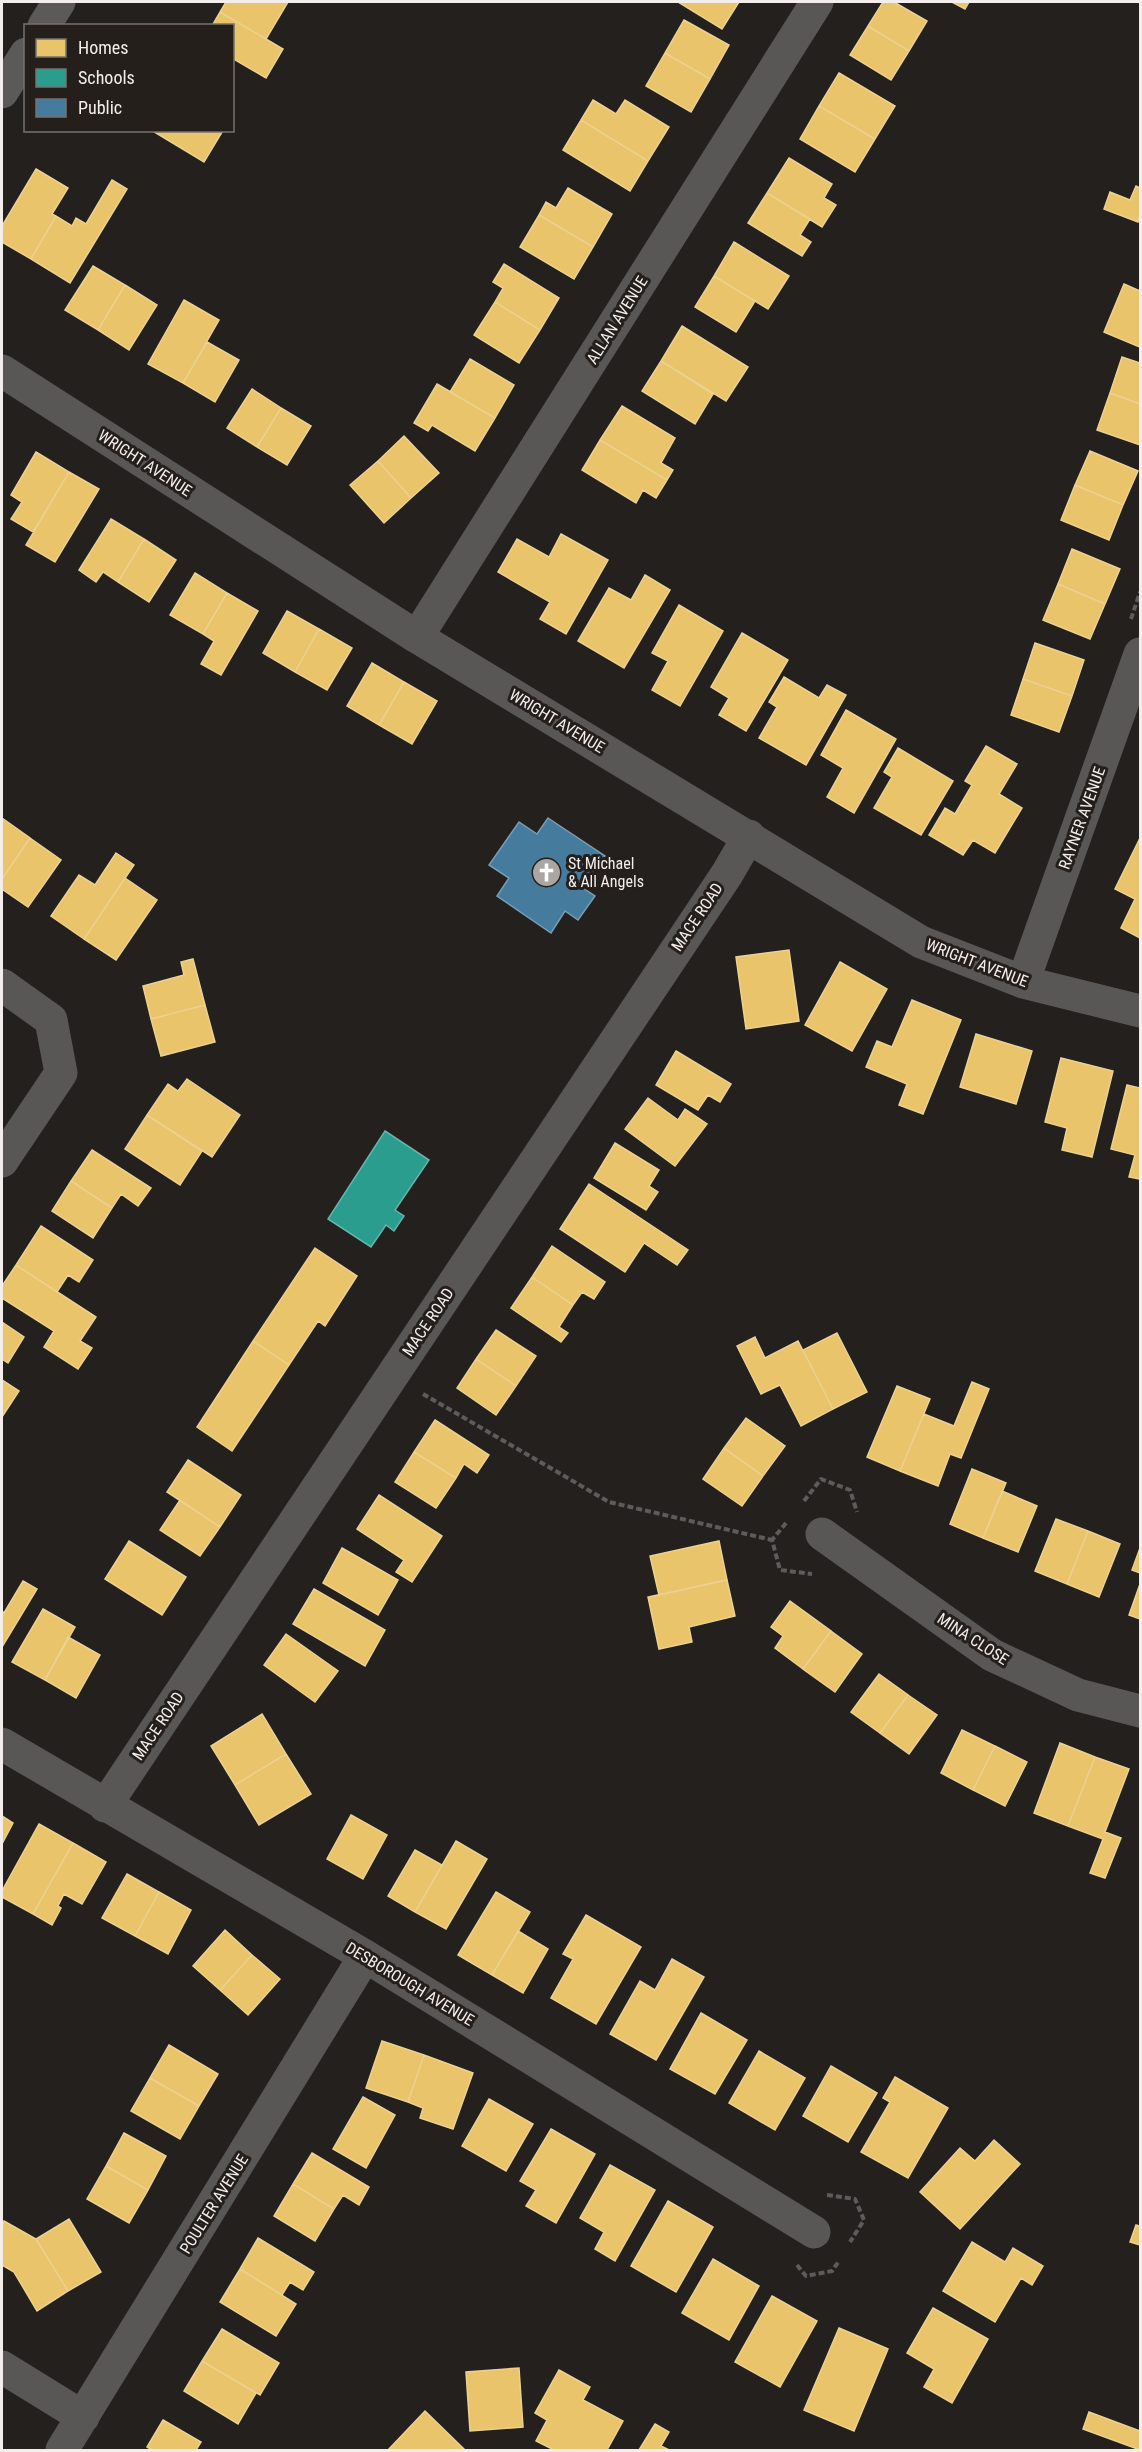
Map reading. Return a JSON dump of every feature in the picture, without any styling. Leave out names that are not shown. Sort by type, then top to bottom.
[{"type":"main road","points":[[45,24],[59,2]]},
{"type":"main road","points":[[2,92],[24,57]]},
{"type":"street","name":"ALLAN AVENUE","points":[[417,637],[817,2]]},
{"type":"street","name":"WRIGHT AVENUE","points":[[2,371],[417,637],[921,942],[1023,982],[1140,1011]]},
{"type":"street","name":"RAYNER AVENUE","points":[[1023,982],[1140,654]]},
{"type":"street","name":"MACE ROAD","points":[[105,1806],[727,874],[748,837]]},
{"type":"street","points":[[2,985],[51,1020],[61,1073],[2,1161]]},
{"type":"street","name":"MINA CLOSE","points":[[822,1534],[992,1655],[1078,1695],[1140,1711]]},
{"type":"street","name":"DESBOROUGH AVENUE","points":[[2,1744],[365,1956],[814,2232]]},
{"type":"street","name":"POULTER AVENUE","points":[[62,2451],[365,1956]]},
{"type":"street","points":[[2,2367],[83,2416]]},
{"type":"path","points":[[422,1394],[609,1502],[772,1540]]},
{"type":"building: Homes","points":[[226,2],[288,2],[266,39],[220,12]]},
{"type":"building: Homes","points":[[678,2],[739,2],[722,29]]},
{"type":"building: Homes","points":[[883,2],[894,2],[927,21],[909,51],[868,26]]},
{"type":"building: Homes","points":[[952,2],[969,2],[965,9]]},
{"type":"building: Homes","points":[[220,12],[283,49],[266,78],[234,59],[234,24],[213,24]]},
{"type":"building: Homes","points":[[684,20],[729,45],[710,79],[665,53]]},
{"type":"building: Homes","points":[[868,26],[909,51],[891,80],[850,55]]},
{"type":"building: Homes","points":[[665,53],[710,79],[691,112],[646,86]]},
{"type":"building: Homes","points":[[839,73],[895,106],[875,139],[819,106]]},
{"type":"building: Homes","points":[[593,100],[616,114],[625,100],[669,127],[648,161],[581,120]]},
{"type":"building: Homes","points":[[819,106],[875,139],[855,172],[800,139]]},
{"type":"building: Homes","points":[[581,120],[648,161],[630,191],[563,150]]},
{"type":"building: Homes","points":[[154,132],[222,132],[204,162]]},
{"type":"building: Homes","points":[[789,158],[832,184],[824,198],[836,205],[822,227],[767,193]]},
{"type":"building: Homes","points":[[36,169],[68,188],[52,214],[56,216],[31,259],[2,242],[2,226]]},
{"type":"building: Homes","points":[[112,180],[127,189],[70,283],[31,259],[56,216],[72,226],[76,218],[86,224]]},
{"type":"building: Homes","points":[[1136,186],[1140,188],[1138,222],[1104,209],[1110,192],[1130,200]]},
{"type":"building: Homes","points":[[568,188],[612,214],[593,247],[539,215],[546,202],[556,208]]},
{"type":"building: Homes","points":[[767,193],[810,219],[800,235],[811,242],[802,256],[748,223]]},
{"type":"building: Homes","points":[[539,215],[593,247],[574,279],[520,247]]},
{"type":"building: Homes","points":[[734,242],[789,276],[768,309],[714,276]]},
{"type":"building: Homes","points":[[504,264],[559,298],[540,330],[495,302],[503,288],[493,282]]},
{"type":"building: Homes","points":[[93,266],[125,285],[98,330],[65,310]]},
{"type":"building: Homes","points":[[714,276],[755,301],[736,332],[695,307]]},
{"type":"building: Homes","points":[[1124,284],[1140,291],[1140,347],[1104,332]]},
{"type":"building: Homes","points":[[125,285],[157,305],[129,350],[98,330]]},
{"type":"building: Homes","points":[[184,300],[219,320],[183,383],[148,364]]},
{"type":"building: Homes","points":[[495,302],[540,330],[519,363],[474,335]]},
{"type":"building: Homes","points":[[682,326],[748,367],[726,401],[661,361]]},
{"type":"building: Homes","points":[[207,342],[239,360],[215,402],[183,383]]},
{"type":"building: Homes","points":[[1122,357],[1140,363],[1140,404],[1110,393]]},
{"type":"building: Homes","points":[[470,359],[514,385],[495,418],[450,392]]},
{"type":"building: Homes","points":[[661,361],[713,394],[695,424],[642,391]]},
{"type":"building: Homes","points":[[437,384],[495,418],[475,451],[432,425],[428,431],[414,423]]},
{"type":"building: Homes","points":[[252,389],[281,408],[257,447],[227,428]]},
{"type":"building: Homes","points":[[1110,393],[1140,404],[1140,445],[1097,430]]},
{"type":"building: Homes","points":[[622,406],[675,438],[661,463],[673,470],[667,480],[600,440]]},
{"type":"building: Homes","points":[[281,408],[311,426],[287,465],[257,447]]},
{"type":"building: Homes","points":[[404,436],[439,473],[411,498],[378,461]]},
{"type":"building: Homes","points":[[600,440],[667,480],[656,498],[643,490],[636,503],[582,470]]},
{"type":"building: Homes","points":[[1090,451],[1138,471],[1123,505],[1075,485]]},
{"type":"building: Homes","points":[[36,452],[69,472],[33,532],[11,519],[22,502],[11,495]]},
{"type":"building: Homes","points":[[378,461],[411,498],[384,523],[350,485]]},
{"type":"building: Homes","points":[[69,472],[99,489],[55,562],[26,545]]},
{"type":"building: Homes","points":[[1075,485],[1123,505],[1109,540],[1061,520]]},
{"type":"building: Homes","points":[[111,519],[144,539],[118,582],[103,572],[96,582],[79,570]]},
{"type":"building: Homes","points":[[561,534],[608,560],[566,634],[540,619],[550,602],[498,572],[517,539],[549,557]]},
{"type":"building: Homes","points":[[144,539],[176,560],[149,602],[118,582]]},
{"type":"building: Homes","points":[[1072,549],[1120,569],[1105,604],[1058,584]]},
{"type":"building: Homes","points":[[195,573],[227,593],[203,634],[170,615]]},
{"type":"building: Homes","points":[[645,575],[670,590],[624,668],[578,641],[609,588],[631,600]]},
{"type":"building: Homes","points":[[1058,584],[1105,604],[1090,639],[1043,620]]},
{"type":"building: Homes","points":[[227,593],[258,611],[221,675],[201,664],[214,641],[203,634]]},
{"type":"building: Homes","points":[[679,605],[723,631],[680,706],[652,690],[668,661],[652,653]]},
{"type":"building: Homes","points":[[287,611],[319,629],[295,672],[263,653]]},
{"type":"building: Homes","points":[[319,629],[352,648],[327,690],[295,672]]},
{"type":"building: Homes","points":[[742,633],[788,660],[746,731],[719,715],[729,698],[711,687]]},
{"type":"building: Homes","points":[[1035,643],[1084,660],[1072,696],[1023,679]]},
{"type":"building: Homes","points":[[372,663],[404,682],[379,725],[347,706]]},
{"type":"building: Homes","points":[[784,677],[819,698],[827,685],[846,695],[806,765],[759,738],[777,707],[769,702]]},
{"type":"building: Homes","points":[[1023,679],[1072,696],[1059,732],[1011,715]]},
{"type":"building: Homes","points":[[404,682],[437,701],[412,744],[379,725]]},
{"type":"building: Homes","points":[[846,710],[896,739],[854,813],[827,797],[843,768],[821,755]]},
{"type":"building: Homes","points":[[986,746],[1017,764],[999,794],[1022,808],[995,853],[973,840],[963,855],[929,835],[945,808],[955,814],[972,785],[965,781]]},
{"type":"building: Homes","points":[[898,748],[953,781],[921,835],[874,808],[892,777],[884,772]]},
{"type":"building: Homes","points":[[2,818],[30,838],[2,879]]},
{"type":"building: Homes","points":[[30,838],[61,860],[28,907],[2,889],[2,879]]},
{"type":"building: Homes","points":[[1140,838],[1140,938],[1121,928],[1135,899],[1115,889]]},
{"type":"building: Homes","points":[[116,853],[134,865],[84,939],[51,916],[79,875],[95,885]]},
{"type":"building: Homes","points":[[125,878],[157,900],[116,960],[84,939]]},
{"type":"building: Homes","points":[[789,950],[799,1021],[746,1029],[736,957]]},
{"type":"building: Homes","points":[[193,959],[205,1005],[151,1019],[143,986],[184,975],[181,962]]},
{"type":"building: Homes","points":[[840,962],[887,989],[852,1051],[805,1025]]},
{"type":"building: Homes","points":[[912,1000],[961,1020],[923,1114],[899,1105],[907,1084],[866,1067],[877,1041],[892,1047]]},
{"type":"building: Homes","points":[[205,1005],[215,1042],[161,1056],[151,1019]]},
{"type":"building: Homes","points":[[976,1034],[1032,1051],[1016,1104],[960,1087]]},
{"type":"building: Homes","points":[[676,1051],[731,1084],[720,1102],[708,1095],[698,1110],[656,1085]]},
{"type":"building: Homes","points":[[1061,1058],[1113,1071],[1092,1157],[1062,1150],[1067,1128],[1045,1122]]},
{"type":"building: Homes","points":[[187,1079],[240,1115],[212,1157],[147,1115],[168,1084],[178,1091]]},
{"type":"building: Homes","points":[[1127,1085],[1140,1088],[1140,1179],[1129,1177],[1135,1155],[1111,1149]]},
{"type":"building: Homes","points":[[648,1098],[678,1120],[685,1109],[707,1124],[675,1166],[625,1129]]},
{"type":"building: Homes","points":[[147,1115],[202,1151],[180,1185],[125,1149]]},
{"type":"building: Homes","points":[[615,1143],[659,1170],[649,1186],[658,1192],[646,1210],[594,1178]]},
{"type":"building: Homes","points":[[92,1150],[151,1188],[138,1206],[121,1194],[112,1208],[71,1181]]},
{"type":"building: Homes","points":[[71,1181],[112,1208],[93,1238],[52,1211]]},
{"type":"building: Homes","points":[[589,1184],[688,1250],[677,1265],[644,1243],[625,1272],[560,1229]]},
{"type":"building: Homes","points":[[41,1226],[93,1260],[79,1282],[68,1275],[57,1292],[16,1265]]},
{"type":"building: Homes","points":[[552,1246],[605,1282],[594,1299],[582,1292],[573,1305],[532,1277]]},
{"type":"building: Homes","points":[[315,1248],[357,1276],[325,1326],[318,1321],[289,1365],[253,1341]]},
{"type":"building: Homes","points":[[16,1265],[96,1317],[80,1341],[92,1348],[78,1369],[44,1347],[54,1331],[2,1298],[2,1286]]},
{"type":"building: Homes","points":[[532,1277],[573,1305],[559,1327],[568,1333],[561,1342],[511,1308]]},
{"type":"building: Homes","points":[[2,1322],[24,1337],[8,1363],[2,1359]]},
{"type":"building: Homes","points":[[496,1330],[536,1356],[516,1386],[476,1359]]},
{"type":"building: Homes","points":[[837,1333],[867,1392],[833,1409],[803,1350]]},
{"type":"building: Homes","points":[[755,1337],[765,1358],[798,1341],[833,1409],[801,1426],[780,1385],[761,1394],[737,1346]]},
{"type":"building: Homes","points":[[253,1341],[289,1365],[232,1451],[197,1427]]},
{"type":"building: Homes","points":[[476,1359],[516,1386],[496,1415],[457,1388]]},
{"type":"building: Homes","points":[[2,1380],[19,1391],[2,1417]]},
{"type":"building: Homes","points":[[972,1382],[989,1389],[961,1458],[950,1454],[938,1486],[900,1471],[924,1414],[954,1426]]},
{"type":"building: Homes","points":[[897,1386],[930,1399],[900,1471],[867,1457]]},
{"type":"building: Homes","points":[[746,1418],[785,1446],[763,1476],[724,1448]]},
{"type":"building: Homes","points":[[435,1420],[489,1455],[477,1473],[464,1464],[456,1478],[414,1452]]},
{"type":"building: Homes","points":[[724,1448],[763,1476],[742,1506],[703,1479]]},
{"type":"building: Homes","points":[[414,1452],[456,1478],[436,1508],[395,1482]]},
{"type":"building: Homes","points":[[188,1460],[241,1495],[220,1527],[167,1492]]},
{"type":"building: Homes","points":[[972,1469],[1006,1483],[983,1538],[950,1524]]},
{"type":"building: Homes","points":[[1002,1491],[1037,1506],[1018,1552],[983,1538]]},
{"type":"building: Homes","points":[[379,1495],[442,1536],[412,1582],[396,1572],[404,1560],[357,1529]]},
{"type":"building: Homes","points":[[180,1500],[220,1527],[200,1556],[160,1530]]},
{"type":"building: Homes","points":[[1056,1519],[1088,1531],[1067,1584],[1035,1571]]},
{"type":"building: Homes","points":[[1088,1531],[1120,1544],[1099,1597],[1067,1584]]},
{"type":"building: Homes","points":[[129,1541],[186,1577],[162,1615],[105,1579]]},
{"type":"building: Homes","points":[[719,1541],[727,1580],[659,1595],[650,1556]]},
{"type":"building: Homes","points":[[342,1548],[398,1580],[378,1615],[323,1583]]},
{"type":"building: Homes","points":[[1140,1548],[1140,1573],[1132,1570]]},
{"type":"building: Homes","points":[[727,1580],[735,1616],[689,1627],[692,1642],[659,1649],[648,1597]]},
{"type":"building: Homes","points":[[23,1581],[37,1589],[2,1647],[2,1611],[4,1613]]},
{"type":"building: Homes","points":[[1140,1584],[1140,1619],[1129,1615]]},
{"type":"building: Homes","points":[[314,1589],[385,1630],[365,1666],[293,1624]]},
{"type":"building: Homes","points":[[790,1601],[831,1631],[803,1669],[775,1648],[783,1636],[771,1627]]},
{"type":"building: Homes","points":[[43,1609],[75,1627],[45,1680],[12,1662]]},
{"type":"building: Homes","points":[[831,1631],[862,1654],[835,1692],[803,1669]]},
{"type":"building: Homes","points":[[286,1634],[338,1671],[315,1702],[264,1665]]},
{"type":"building: Homes","points":[[68,1637],[100,1655],[76,1698],[45,1680]]},
{"type":"building: Homes","points":[[879,1674],[908,1695],[880,1733],[851,1712]]},
{"type":"building: Homes","points":[[908,1695],[937,1715],[909,1754],[880,1733]]},
{"type":"building: Homes","points":[[262,1714],[286,1754],[235,1785],[211,1746]]},
{"type":"building: Homes","points":[[962,1730],[995,1746],[973,1790],[941,1773]]},
{"type":"building: Homes","points":[[1060,1743],[1095,1757],[1068,1826],[1034,1813]]},
{"type":"building: Homes","points":[[995,1746],[1027,1762],[1005,1806],[973,1790]]},
{"type":"building: Homes","points":[[286,1754],[311,1794],[259,1825],[235,1785]]},
{"type":"building: Homes","points":[[1095,1757],[1129,1769],[1105,1832],[1121,1838],[1105,1878],[1090,1873],[1103,1839],[1068,1826]]},
{"type":"building: Homes","points":[[351,1815],[387,1835],[363,1879],[327,1859]]},
{"type":"building: Homes","points":[[2,1816],[13,1823],[2,1844]]},
{"type":"building: Homes","points":[[39,1824],[73,1843],[33,1914],[2,1897],[2,1891]]},
{"type":"building: Homes","points":[[456,1841],[487,1859],[446,1929],[415,1912]]},
{"type":"building: Homes","points":[[73,1843],[106,1862],[82,1904],[64,1894],[58,1906],[61,1908],[52,1925],[33,1914]]},
{"type":"building: Homes","points":[[415,1850],[442,1865],[415,1912],[388,1896]]},
{"type":"building: Homes","points":[[127,1874],[159,1892],[135,1936],[102,1918]]},
{"type":"building: Homes","points":[[159,1892],[191,1910],[168,1954],[135,1936]]},
{"type":"building: Homes","points":[[496,1892],[530,1912],[492,1975],[458,1955]]},
{"type":"building: Homes","points":[[586,1915],[641,1947],[596,2024],[551,1998],[573,1959],[563,1954]]},
{"type":"building: Homes","points":[[225,1930],[252,1955],[220,1990],[193,1966]]},
{"type":"building: Homes","points":[[518,1931],[548,1949],[523,1993],[492,1975]]},
{"type":"building: Homes","points":[[252,1955],[280,1979],[248,2015],[220,1990]]},
{"type":"building: Homes","points":[[672,1959],[704,1977],[656,2060],[610,2034],[640,1981],[655,1990]]},
{"type":"building: Homes","points":[[701,2013],[747,2040],[715,2094],[670,2069]]},
{"type":"building: Homes","points":[[382,2041],[424,2055],[408,2102],[366,2088]]},
{"type":"building: Homes","points":[[169,2045],[218,2074],[199,2106],[150,2078]]},
{"type":"building: Homes","points":[[759,2051],[805,2078],[775,2130],[729,2103]]},
{"type":"building: Homes","points":[[424,2055],[473,2073],[453,2129],[420,2118],[423,2108],[408,2102]]},
{"type":"building: Homes","points":[[831,2066],[877,2093],[848,2142],[803,2116]]},
{"type":"building: Homes","points":[[895,2077],[948,2108],[908,2178],[861,2152],[890,2102],[883,2098]]},
{"type":"building: Homes","points":[[150,2078],[199,2106],[180,2139],[131,2111]]},
{"type":"building: Homes","points":[[363,2097],[395,2115],[366,2168],[333,2149]]},
{"type":"building: Homes","points":[[489,2099],[533,2124],[506,2171],[462,2146]]},
{"type":"building: Homes","points":[[551,2129],[595,2154],[556,2223],[526,2206],[536,2190],[520,2181]]},
{"type":"building: Homes","points":[[124,2133],[166,2156],[148,2190],[106,2166]]},
{"type":"building: Homes","points":[[994,2140],[1020,2164],[960,2229],[920,2192],[960,2148],[975,2161]]},
{"type":"building: Homes","points":[[312,2153],[369,2187],[359,2205],[343,2195],[334,2209],[293,2184]]},
{"type":"building: Homes","points":[[610,2165],[655,2190],[615,2261],[595,2249],[604,2232],[580,2218]]},
{"type":"building: Homes","points":[[106,2166],[148,2190],[129,2223],[87,2199]]},
{"type":"building: Homes","points":[[293,2184],[334,2209],[315,2241],[274,2216]]},
{"type":"building: Homes","points":[[668,2201],[713,2227],[676,2292],[631,2266]]},
{"type":"building: Homes","points":[[69,2219],[101,2272],[68,2291],[36,2239]]},
{"type":"building: Homes","points":[[4,2221],[36,2239],[68,2291],[37,2311],[14,2272],[2,2265]]},
{"type":"building: Homes","points":[[1136,2225],[1140,2226],[1140,2245],[1130,2242]]},
{"type":"building: Homes","points":[[258,2238],[314,2272],[303,2290],[290,2282],[282,2295],[240,2269]]},
{"type":"building: Homes","points":[[972,2242],[1005,2262],[1013,2248],[1043,2266],[1032,2285],[1021,2278],[995,2322],[943,2291]]},
{"type":"building: Homes","points":[[713,2259],[759,2286],[729,2340],[682,2313]]},
{"type":"building: Homes","points":[[240,2269],[296,2304],[276,2336],[220,2302]]},
{"type":"building: Homes","points":[[772,2296],[817,2321],[780,2387],[735,2362]]},
{"type":"building: Homes","points":[[933,2308],[988,2339],[952,2403],[924,2387],[934,2369],[907,2353]]},
{"type":"building: Homes","points":[[839,2328],[888,2349],[854,2431],[804,2410]]},
{"type":"building: Homes","points":[[222,2329],[279,2363],[260,2395],[202,2361]]},
{"type":"building: Homes","points":[[202,2361],[256,2393],[238,2424],[184,2391]]},
{"type":"building: Homes","points":[[519,2368],[523,2427],[470,2431],[466,2372]]},
{"type":"building: Homes","points":[[559,2370],[590,2387],[583,2400],[623,2421],[607,2450],[554,2450],[536,2441],[547,2420],[535,2413]]},
{"type":"building: Homes","points":[[425,2411],[465,2450],[388,2450]]},
{"type":"building: Homes","points":[[1089,2412],[1140,2431],[1140,2450],[1083,2429]]},
{"type":"building: Homes","points":[[163,2420],[201,2442],[196,2450],[152,2450],[147,2447]]},
{"type":"building: Homes","points":[[655,2424],[669,2432],[661,2446],[669,2450],[639,2450]]},
{"type":"building: Schools","points":[[385,1131],[429,1160],[395,1210],[404,1216],[394,1231],[386,1225],[371,1247],[328,1219]]},
{"type":"building: Public","name":"St Michael & All Angels","points":[[548,818],[605,856],[583,888],[595,896],[578,920],[565,911],[551,933],[497,896],[509,878],[489,865],[519,822],[537,834]]},
{"type":"place","name":"St Michael & All Angels","points":[[547,872]]}]
